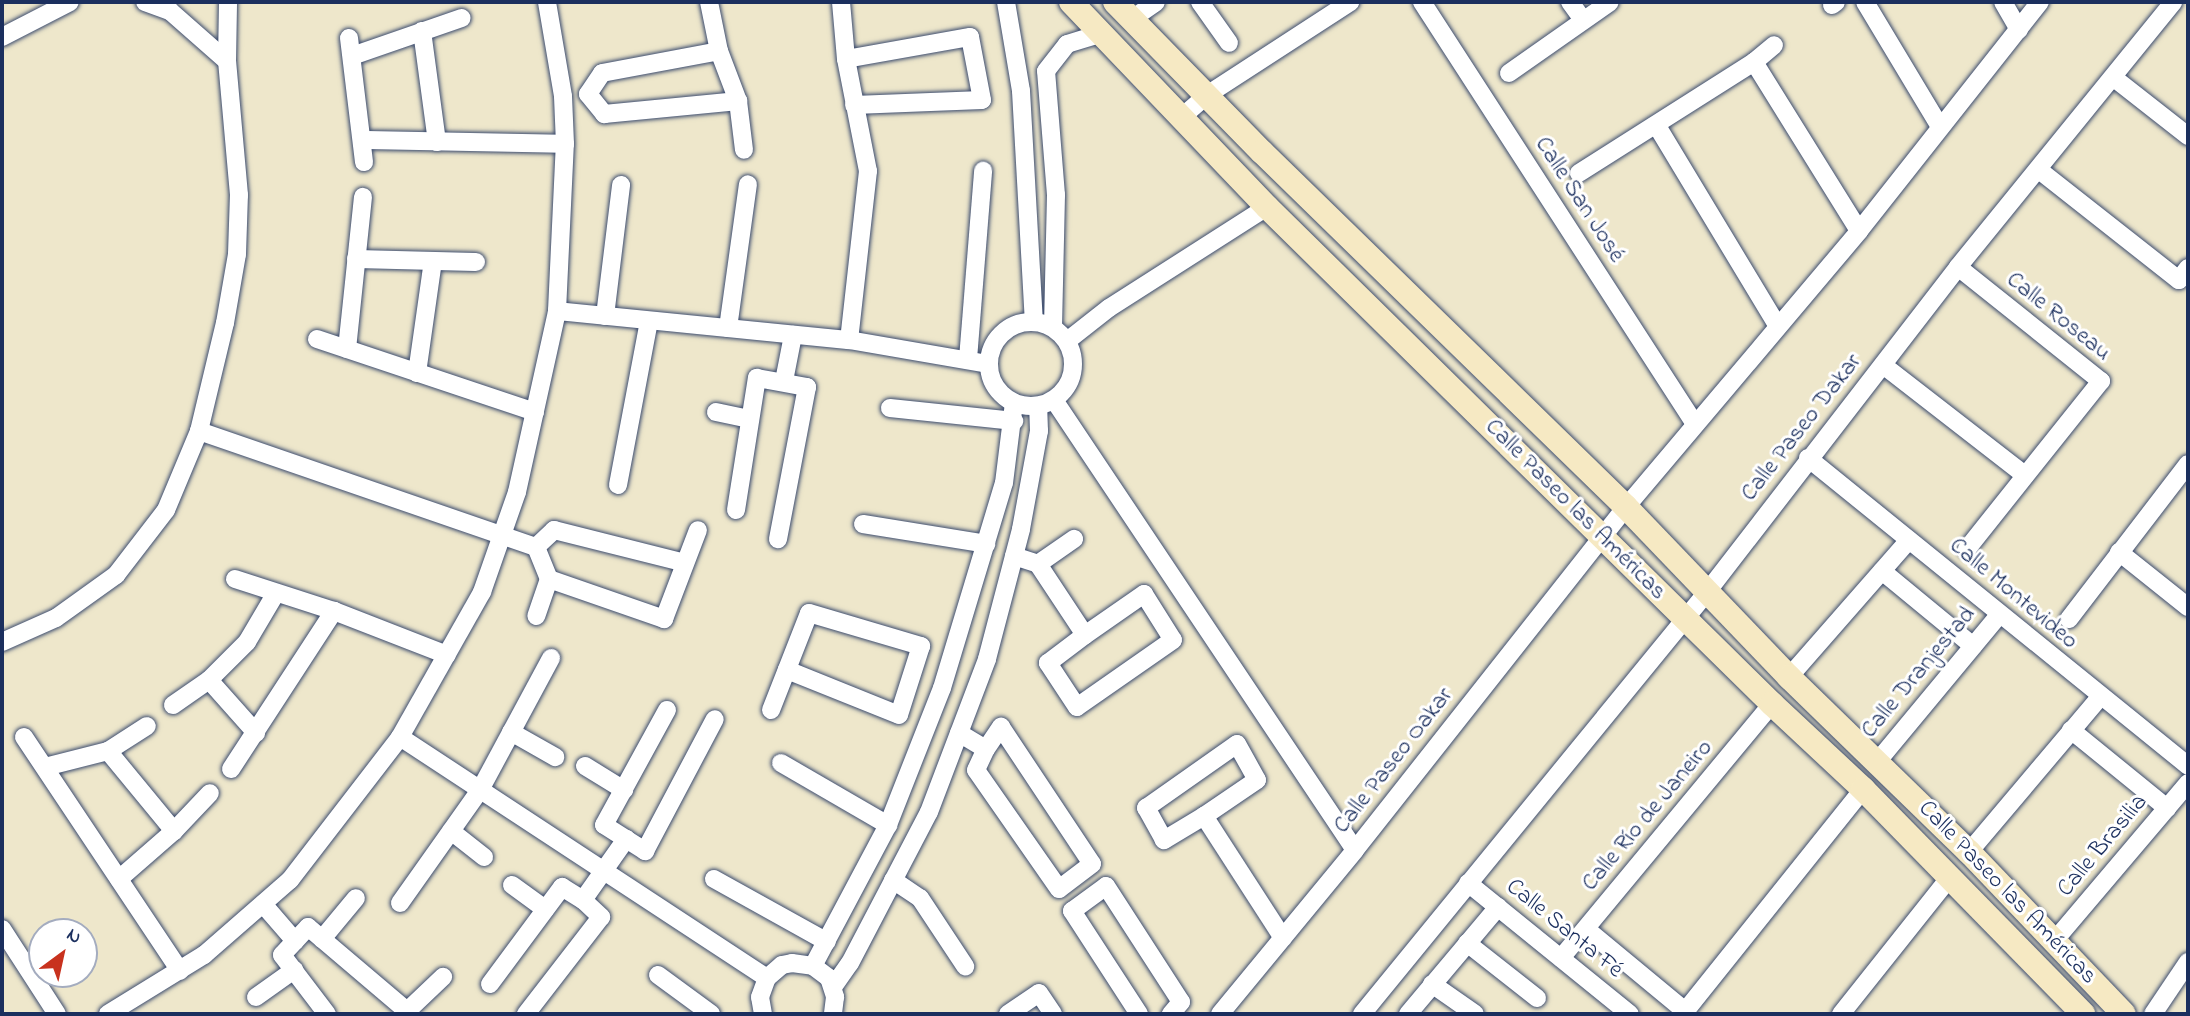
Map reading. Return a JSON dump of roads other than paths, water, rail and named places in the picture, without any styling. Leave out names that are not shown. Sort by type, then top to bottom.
[{"type":"street","points":[[2,37],[70,2]]},
{"type":"street","points":[[145,2],[170,12],[227,61]]},
{"type":"street","points":[[2,642],[56,618],[116,575],[166,510],[199,431],[225,323],[237,254],[237,148],[227,61],[228,2]]},
{"type":"street","points":[[108,1014],[204,955],[290,880],[400,737],[482,592],[517,492],[557,311],[565,144],[563,96],[547,2]]},
{"type":"street","points":[[709,2],[719,51],[738,101],[744,150]]},
{"type":"street","points":[[841,2],[846,59],[868,171],[849,340]]},
{"type":"street","points":[[1006,2],[1021,92],[1034,321]]},
{"type":"street","name":"Calle Paseo las Américas","points":[[1072,2],[1267,207],[1772,704],[1863,789],[2082,1014]]},
{"type":"street","points":[[1123,10],[1156,2]]},
{"type":"street","points":[[1200,2],[1229,43]]},
{"type":"street","points":[[1182,116],[1207,95],[1350,2]]},
{"type":"street","name":"Calle San José","points":[[1422,2],[1695,424]]},
{"type":"street","points":[[1570,2],[1583,20]]},
{"type":"street","points":[[1509,73],[1610,2]]},
{"type":"street","points":[[1866,2],[1940,127]]},
{"type":"street","points":[[2003,2],[2019,30]]},
{"type":"street","points":[[1603,536],[1777,325],[1859,231],[2040,2]]},
{"type":"street","name":"Calle Paseo Dakar","points":[[1468,883],[1707,592],[1958,267],[2173,2]]},
{"type":"street","name":"Calle Paseo las Américas","points":[[1123,10],[1626,507],[1789,677],[1969,852],[2124,1014]]},
{"type":"street","points":[[364,162],[350,47],[422,31],[462,18]]},
{"type":"street","points":[[422,31],[437,142]]},
{"type":"street","points":[[1053,327],[1056,195],[1046,71],[1067,44],[1102,33]]},
{"type":"street","points":[[846,59],[970,37],[982,100],[854,105]]},
{"type":"street","points":[[1579,173],[1657,126],[1754,62],[1774,45]]},
{"type":"street","points":[[589,94],[602,73],[719,51]]},
{"type":"street","points":[[1754,62],[1859,231]]},
{"type":"street","points":[[2114,78],[2188,136]]},
{"type":"street","points":[[563,96],[589,94]]},
{"type":"street","points":[[589,94],[604,114],[738,101]]},
{"type":"street","points":[[1657,126],[1777,325]]},
{"type":"street","points":[[363,140],[565,144]]},
{"type":"street","points":[[2039,170],[2179,280],[2188,268]]},
{"type":"street","points":[[968,359],[983,171]]},
{"type":"street","points":[[728,328],[748,184]]},
{"type":"street","points":[[605,316],[621,185]]},
{"type":"street","points":[[347,349],[363,198]]},
{"type":"street","points":[[1067,341],[1109,308],[1267,207]]},
{"type":"street","points":[[356,259],[477,262]]},
{"type":"street","points":[[417,373],[433,261]]},
{"type":"street","name":"Calle Roseau","points":[[1958,267],[2101,382],[1966,549]]},
{"type":"street","points":[[557,311],[849,340],[988,364]]},
{"type":"street","points":[[618,485],[649,321]]},
{"type":"street","points":[[1034,321],[1053,327],[1067,341],[1074,360],[1066,389],[1046,403],[1014,403],[995,387],[988,364],[990,352],[1003,332],[1013,325],[1034,321]]},
{"type":"street","points":[[784,381],[793,335]]},
{"type":"street","points":[[317,339],[535,412]]},
{"type":"street","points":[[1883,365],[2025,475]]},
{"type":"street","points":[[736,510],[757,378],[807,387],[778,539]]},
{"type":"street","points":[[813,966],[888,825],[942,688],[1003,483],[1014,421],[1014,403]]},
{"type":"street","points":[[833,987],[850,963],[929,812],[987,659],[1014,555],[1046,403]]},
{"type":"street","points":[[1046,403],[1355,850]]},
{"type":"street","points":[[890,408],[1014,421]]},
{"type":"street","points":[[716,412],[749,419]]},
{"type":"street","points":[[199,431],[536,547]]},
{"type":"street","name":"Calle Montevideo","points":[[1808,458],[2188,766]]},
{"type":"street","points":[[2069,619],[2188,464]]},
{"type":"street","points":[[863,524],[986,544]]},
{"type":"street","points":[[536,547],[554,530],[685,563]]},
{"type":"street","points":[[549,579],[664,619],[698,530]]},
{"type":"street","name":"Calle Paseo Oakar","points":[[1220,1014],[1355,850],[1603,536]]},
{"type":"street","points":[[1038,564],[1074,539]]},
{"type":"street","points":[[1789,677],[1909,540]]},
{"type":"street","points":[[536,547],[549,579],[536,616]]},
{"type":"street","points":[[2119,552],[2188,607]]},
{"type":"street","points":[[1014,555],[1038,564],[1085,635]]},
{"type":"street","points":[[1882,571],[1973,646]]},
{"type":"street","points":[[235,579],[334,611],[447,654]]},
{"type":"street","points":[[173,705],[209,680],[247,642],[276,593]]},
{"type":"street","points":[[1144,594],[1172,640],[1077,707],[1048,663],[1085,635],[1144,594]]},
{"type":"street","points":[[231,769],[334,611]]},
{"type":"street","points":[[771,710],[809,613],[921,646],[899,715],[788,670]]},
{"type":"street","name":"Calle Dranjestad","points":[[1877,762],[1999,615]]},
{"type":"street","points":[[400,903],[480,790],[551,658]]},
{"type":"street","points":[[911,676],[942,688]]},
{"type":"street","points":[[209,680],[256,733]]},
{"type":"street","points":[[1969,852],[2101,697]]},
{"type":"street","name":"Calle Río de Janeiro","points":[[1561,958],[1772,704]]},
{"type":"street","points":[[667,709],[604,825],[645,851],[715,719]]},
{"type":"street","points":[[45,767],[108,751],[147,726]]},
{"type":"street","points":[[1001,727],[1092,864],[1059,889],[976,770],[986,749],[1001,727]]},
{"type":"street","points":[[2071,730],[2166,808]]},
{"type":"street","points":[[511,732],[555,757]]},
{"type":"street","points":[[959,733],[986,749]]},
{"type":"street","points":[[24,737],[180,971]]},
{"type":"street","points":[[400,737],[767,978]]},
{"type":"street","points":[[1237,744],[1257,780],[1204,816],[1164,840],[1146,808],[1237,744]]},
{"type":"street","points":[[108,751],[174,831]]},
{"type":"street","points":[[781,763],[888,825]]},
{"type":"street","points":[[585,766],[624,790]]},
{"type":"street","name":"Calle Brasilia","points":[[2055,940],[2188,783]]},
{"type":"street","points":[[1586,929],[1684,1012],[1863,789]]},
{"type":"street","points":[[119,879],[174,831],[210,793]]},
{"type":"street","points":[[1204,816],[1283,938]]},
{"type":"street","points":[[451,831],[484,857]]},
{"type":"street","points":[[583,900],[605,873],[626,839]]},
{"type":"street","points":[[1841,1014],[1950,877]]},
{"type":"street","points":[[715,879],[827,942]]},
{"type":"street","points":[[893,880],[920,898],[965,966]]},
{"type":"street","points":[[1362,1014],[1468,883]]},
{"type":"street","name":"Calle Santa Fé","points":[[1468,883],[1630,1014]]},
{"type":"street","points":[[512,885],[545,909]]},
{"type":"street","points":[[1139,1014],[1072,911],[1106,886],[1181,1002],[1171,1014]]},
{"type":"street","points":[[490,984],[562,887],[583,900],[601,917],[526,1014]]},
{"type":"street","points":[[322,939],[356,898]]},
{"type":"street","points":[[264,904],[295,941]]},
{"type":"street","points":[[1408,1014],[1498,907]]},
{"type":"street","points":[[327,1014],[282,955],[308,927],[405,1013],[443,976]]},
{"type":"street","points":[[2,929],[57,1014]]},
{"type":"street","points":[[1467,943],[1537,998]]},
{"type":"street","points":[[2153,1014],[2188,962]]},
{"type":"street","points":[[762,1014],[760,997],[767,978],[782,965],[803,963],[813,966],[829,978],[833,987],[833,1014]]},
{"type":"street","points":[[256,997],[294,970]]},
{"type":"street","points":[[658,975],[711,1014]]},
{"type":"street","points":[[1432,984],[1475,1014]]},
{"type":"street","points":[[1008,1014],[1039,993],[1053,1014]]}]
